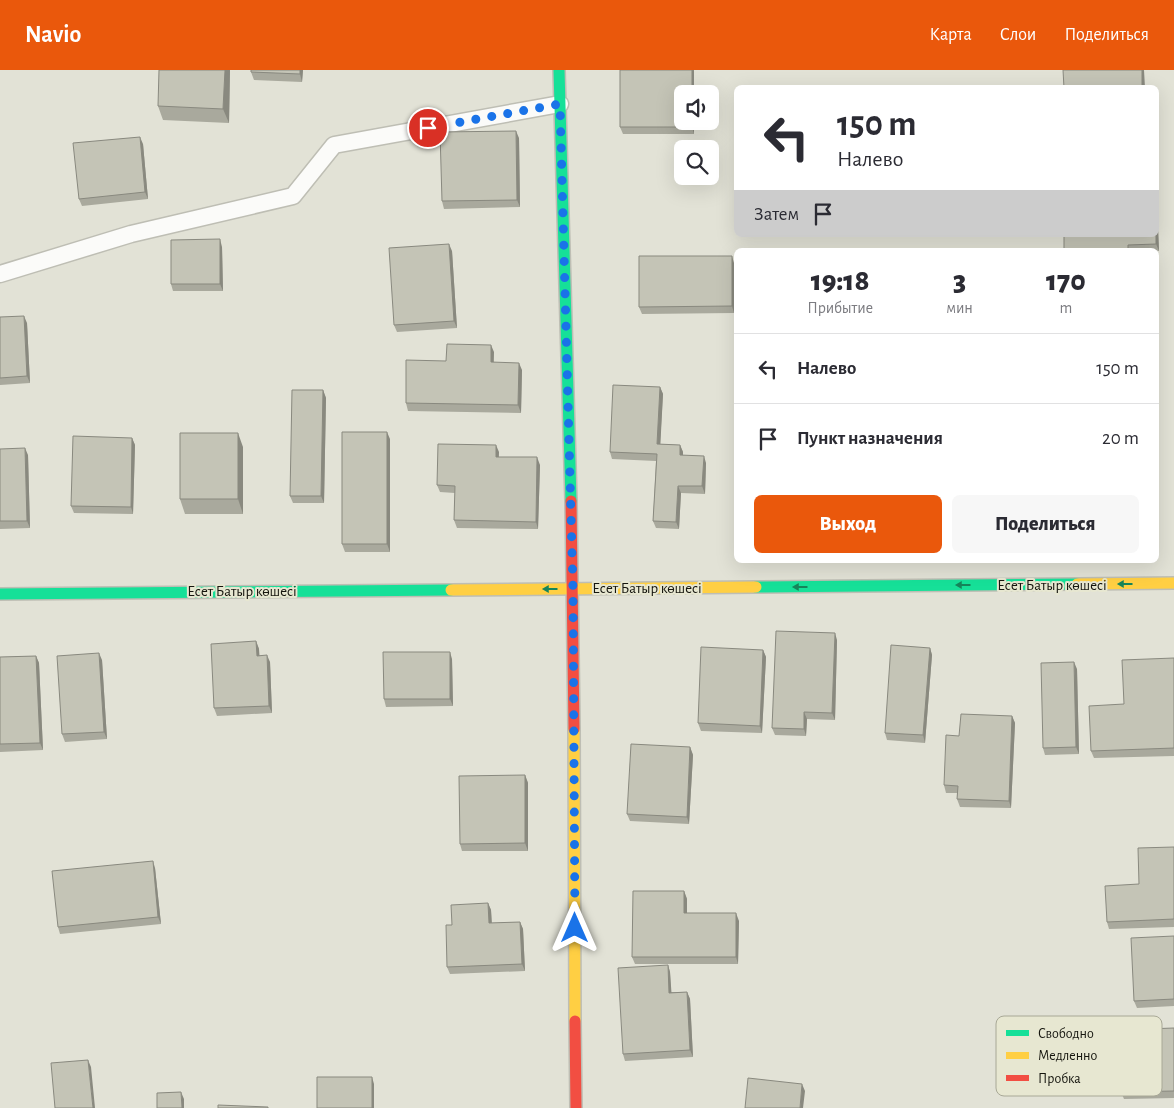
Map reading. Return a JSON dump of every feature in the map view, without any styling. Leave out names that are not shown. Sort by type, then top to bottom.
[{"type":"street","points":[[559,70],[573,589],[576,1108]]},
{"type":"street","name":"Есет Батыр көшесі","points":[[0,594],[1174,584]]},
{"type":"lane","points":[[0,274],[131,234],[293,196],[334,145],[560,104]]},
{"type":"building","points":[[159,70],[225,70],[223,109],[158,106]]},
{"type":"building","points":[[251,70],[300,70],[300,74],[251,72]]},
{"type":"building","points":[[620,70],[692,70],[692,85],[674,85],[674,127],[620,127]]},
{"type":"building","points":[[1063,70],[1142,70],[1142,85],[1064,85]]},
{"type":"building","points":[[516,131],[517,200],[442,201],[440,132]]},
{"type":"building","points":[[140,137],[145,192],[79,199],[73,143]]},
{"type":"building","points":[[1064,237],[1156,237],[1156,244],[1128,245],[1128,248],[1064,248]]},
{"type":"building","points":[[220,239],[220,284],[171,284],[171,240]]},
{"type":"building","points":[[449,244],[454,321],[394,325],[389,248]]},
{"type":"building","points":[[639,256],[732,256],[732,306],[639,307]]},
{"type":"building","points":[[24,316],[27,376],[0,378],[0,317]]},
{"type":"building","points":[[447,344],[491,345],[491,362],[519,363],[518,405],[406,403],[406,360],[446,361]]},
{"type":"building","points":[[613,385],[660,387],[657,444],[680,445],[680,455],[704,456],[702,486],[678,486],[676,522],[653,521],[657,454],[610,452]]},
{"type":"building","points":[[292,390],[323,390],[321,496],[290,496]]},
{"type":"building","points":[[342,432],[387,432],[387,544],[342,544]]},
{"type":"building","points":[[180,433],[238,433],[238,499],[180,499]]},
{"type":"building","points":[[73,436],[132,438],[131,507],[71,506]]},
{"type":"building","points":[[438,444],[496,445],[496,457],[537,457],[536,522],[454,520],[455,486],[437,485]]},
{"type":"building","points":[[25,448],[27,521],[0,521],[0,449]]},
{"type":"building","points":[[776,631],[835,633],[832,713],[804,712],[804,729],[772,728]]},
{"type":"building","points":[[256,641],[257,656],[267,655],[269,706],[214,708],[211,644]]},
{"type":"building","points":[[891,645],[930,648],[923,735],[885,733]]},
{"type":"building","points":[[701,647],[763,650],[760,726],[698,723]]},
{"type":"building","points":[[383,652],[450,652],[450,699],[384,699]]},
{"type":"building","points":[[99,653],[104,732],[62,734],[57,656]]},
{"type":"building","points":[[36,656],[40,743],[0,744],[0,657]]},
{"type":"building","points":[[1174,658],[1174,748],[1091,751],[1089,706],[1124,704],[1122,660]]},
{"type":"building","points":[[1074,662],[1076,747],[1043,748],[1041,663]]},
{"type":"building","points":[[961,714],[1012,716],[1009,801],[957,799],[958,786],[944,785],[946,735],[959,736]]},
{"type":"building","points":[[631,744],[690,747],[687,817],[627,814]]},
{"type":"building","points":[[525,775],[525,843],[460,844],[459,776]]},
{"type":"building","points":[[1174,847],[1174,919],[1107,922],[1105,886],[1139,884],[1138,848]]},
{"type":"building","points":[[153,861],[158,917],[58,927],[52,871]]},
{"type":"building","points":[[633,891],[684,891],[684,913],[736,913],[736,957],[632,957]]},
{"type":"building","points":[[488,903],[489,923],[520,922],[522,964],[447,967],[446,925],[452,925],[451,905]]},
{"type":"building","points":[[1174,936],[1174,999],[1134,1001],[1131,938]]},
{"type":"building","points":[[668,965],[669,993],[687,992],[690,1050],[623,1054],[618,968]]},
{"type":"building","points":[[1162,1028],[1174,1028],[1174,1091],[1162,1091]]},
{"type":"building","points":[[88,1060],[93,1108],[55,1108],[51,1063]]},
{"type":"building","points":[[317,1077],[372,1077],[372,1108],[317,1108]]},
{"type":"building","points":[[748,1078],[802,1084],[800,1108],[745,1108]]},
{"type":"building","points":[[181,1092],[182,1108],[157,1108],[157,1093]]},
{"type":"building","points":[[218,1105],[268,1107],[268,1108],[218,1108]]},
{"type":"traffic: fast","points":[[559,70],[571,501]]},
{"type":"traffic: fast","points":[[756,587],[1077,584]]},
{"type":"traffic: fast","points":[[0,594],[451,590]]},
{"type":"traffic: slow","points":[[1077,584],[1174,583]]},
{"type":"traffic: slow","points":[[451,590],[756,587]]},
{"type":"traffic: slow","points":[[574,729],[575,1021]]},
{"type":"traffic: jam","points":[[571,501],[574,729]]},
{"type":"traffic: jam","points":[[575,1021],[576,1108]]},
{"type":"route","points":[[428,128],[560,104],[573,589],[575,928]]}]
